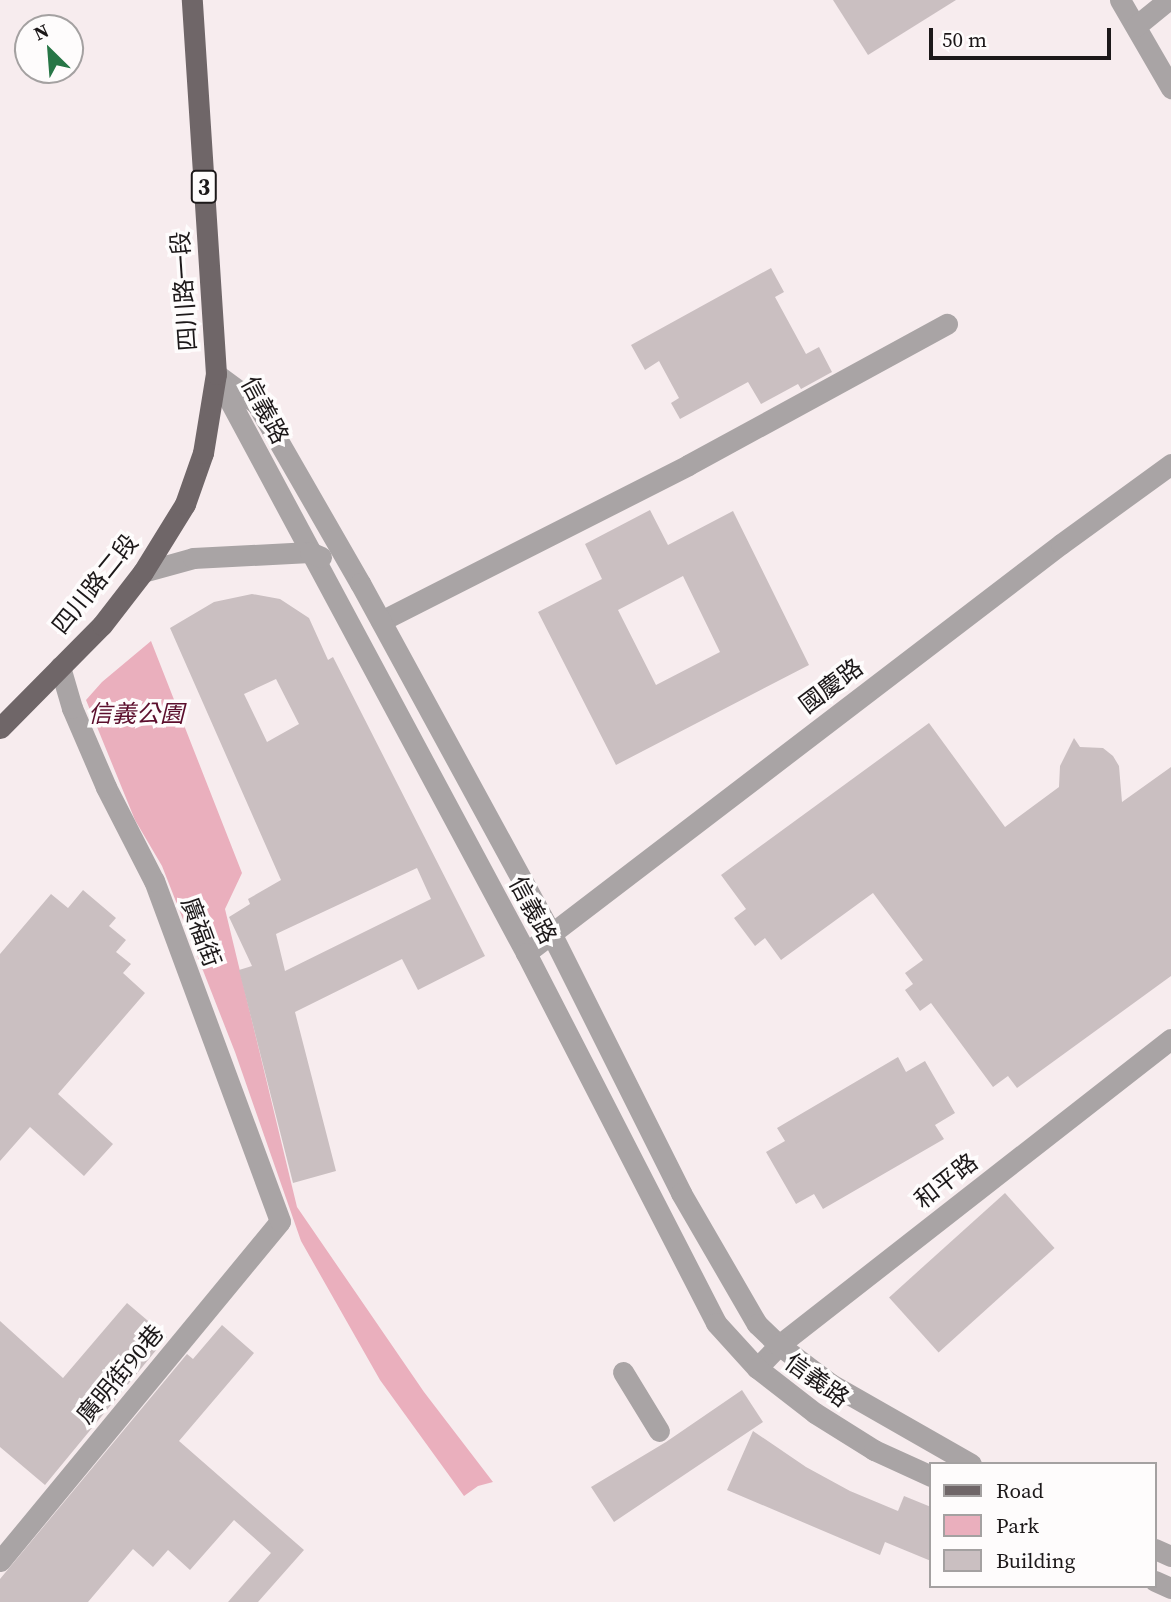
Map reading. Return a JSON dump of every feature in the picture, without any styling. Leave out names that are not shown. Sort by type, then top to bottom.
[{"type":"main road","name":"四川路一段","points":[[192,0],[216,374],[202,453]]},
{"type":"main road","name":"四川路二段","points":[[0,728],[102,625],[144,572],[185,504],[202,453]]},
{"type":"street","points":[[1120,0],[1171,88]]},
{"type":"street","points":[[1136,26],[1168,0]]},
{"type":"street","points":[[381,621],[688,465],[947,324]]},
{"type":"street","name":"信義路","points":[[216,374],[526,953],[716,1323],[757,1368],[815,1413],[874,1450],[930,1476]]},
{"type":"street","name":"信義路","points":[[216,374],[257,404],[360,583],[551,933],[681,1193],[757,1324],[779,1345],[831,1384],[968,1462]]},
{"type":"street","name":"國慶路","points":[[526,953],[1050,552],[1171,464]]},
{"type":"street","points":[[144,572],[193,558],[310,552],[330,560],[360,583]]},
{"type":"street","name":"廣福街","points":[[60,667],[72,708],[106,787],[154,881],[280,1221]]},
{"type":"street","name":"和平路","points":[[757,1368],[779,1345],[1171,1039]]},
{"type":"street","name":"廣明街90巷","points":[[0,1560],[280,1221]]},
{"type":"street","points":[[623,1372],[659,1431]]},
{"type":"green space","name":"信義公園","points":[[151,641],[242,873],[225,909],[297,1207],[424,1392],[493,1482],[478,1486],[464,1496],[380,1380],[301,1241],[235,1052],[162,866],[135,820],[86,700],[102,682]]},
{"type":"building","points":[[833,0],[956,0],[868,55]]},
{"type":"building","points":[[771,268],[784,292],[775,297],[806,354],[819,347],[832,372],[801,389],[798,384],[761,404],[748,382],[680,419],[671,403],[679,398],[659,361],[645,370],[631,345]]},
{"type":"building","points":[[650,510],[668,545],[733,511],[809,665],[616,765],[538,612],[602,579],[585,544]],"holes":[[[683,576],[720,652],[656,685],[618,610]]]},
{"type":"building","points":[[252,594],[280,599],[309,618],[328,660],[333,657],[485,956],[418,990],[402,959],[295,1012],[336,1171],[293,1183],[239,970],[252,966],[229,917],[250,904],[248,899],[281,880],[170,628],[214,602]],"holes":[[[276,679],[299,724],[267,742],[244,694]],[[417,868],[431,899],[285,971],[276,934]]]},
{"type":"building","points":[[929,723],[1005,827],[1059,787],[1060,766],[1074,738],[1080,747],[1103,748],[1113,756],[1119,766],[1122,802],[1171,767],[1171,976],[1017,1088],[1008,1076],[993,1087],[931,1003],[920,1011],[905,990],[913,984],[905,973],[923,960],[873,893],[781,960],[765,938],[755,946],[734,918],[746,909],[721,875]]},
{"type":"building","points":[[83,890],[116,918],[109,926],[126,940],[116,952],[131,964],[123,973],[145,993],[58,1094],[113,1144],[84,1176],[30,1127],[0,1161],[0,954],[51,894],[68,908]]},
{"type":"building","points":[[898,1057],[906,1072],[925,1061],[955,1113],[935,1125],[944,1139],[823,1209],[814,1194],[796,1204],[766,1152],[785,1141],[777,1128]]},
{"type":"building","points":[[1005,1193],[1055,1248],[939,1352],[889,1297]]},
{"type":"building","points":[[127,1303],[167,1337],[45,1485],[0,1447],[0,1321],[63,1378]]},
{"type":"building","points":[[222,1325],[254,1353],[179,1441],[304,1550],[258,1602],[228,1602],[271,1553],[234,1520],[190,1570],[168,1550],[153,1567],[133,1549],[88,1602],[0,1602],[0,1579],[187,1354],[193,1359]]},
{"type":"building","points":[[742,1390],[763,1422],[614,1522],[591,1487],[666,1442]]},
{"type":"building","points":[[753,1431],[806,1467],[850,1491],[898,1511],[904,1496],[930,1507],[930,1561],[885,1542],[880,1555],[727,1490]]}]
